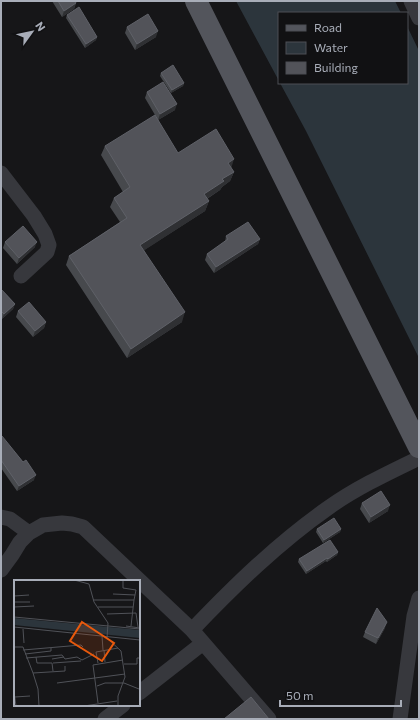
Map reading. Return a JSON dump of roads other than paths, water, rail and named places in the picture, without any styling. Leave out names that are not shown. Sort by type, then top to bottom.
[{"type":"main road","points":[[196,1],[419,447]]},
{"type":"street","points":[[411,1],[419,18]]},
{"type":"street","points":[[1,173],[34,216],[45,234],[48,245],[47,252],[21,276]]},
{"type":"street","points":[[192,630],[223,598],[289,538],[329,507],[377,478],[419,458]]},
{"type":"street","points":[[1,516],[10,519],[28,533]]},
{"type":"street","points":[[1,570],[28,533],[43,525],[62,523],[83,527],[139,580]]},
{"type":"street","points":[[140,581],[192,630],[269,719]]},
{"type":"street","points":[[400,719],[414,616],[419,598]]},
{"type":"street","points":[[140,692],[203,643]]},
{"type":"street","points":[[105,719],[123,706]]},
{"type":"water","points":[[236,1],[395,1],[400,12],[278,12],[278,79]]},
{"type":"water","points":[[408,28],[419,51],[419,358],[306,131],[281,84],[408,84]]}]
